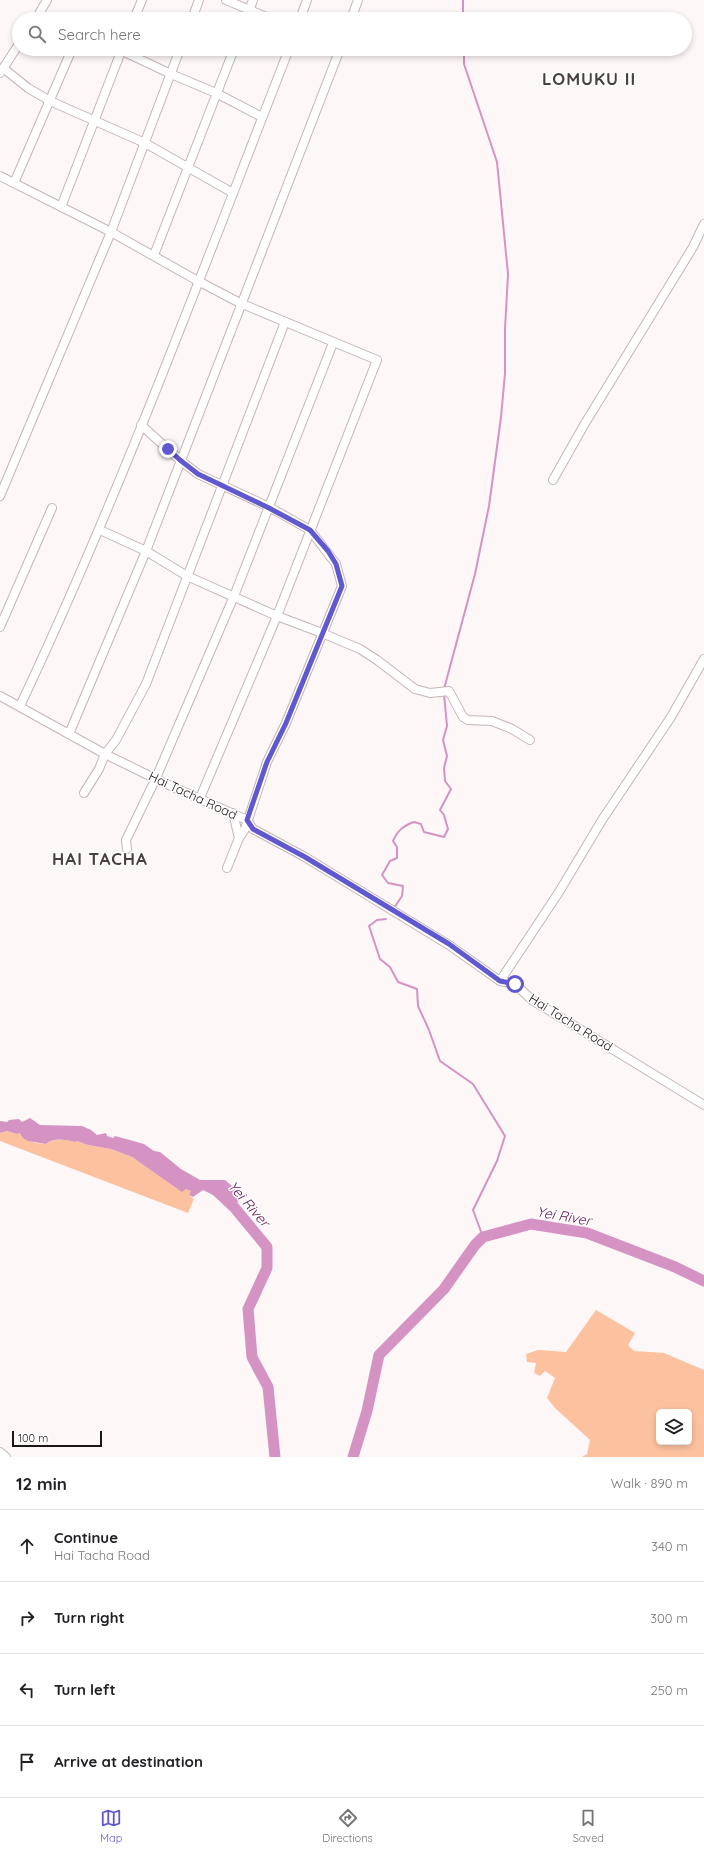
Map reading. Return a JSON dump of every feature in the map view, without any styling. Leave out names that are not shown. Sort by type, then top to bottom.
[{"type":"street","points":[[40,12],[47,0]]},
{"type":"street","points":[[137,12],[142,0]]},
{"type":"street","points":[[195,12],[199,0]]},
{"type":"street","points":[[226,0],[256,12]]},
{"type":"street","points":[[249,12],[253,0]]},
{"type":"street","points":[[303,12],[307,0]]},
{"type":"street","points":[[354,12],[358,0]]},
{"type":"street","points":[[12,55],[2,71],[28,88],[50,101],[93,122],[145,143],[233,193]]},
{"type":"street","points":[[14,183],[69,56]]},
{"type":"street","points":[[61,206],[118,56]]},
{"type":"street","points":[[135,56],[171,74],[216,93],[262,117]]},
{"type":"street","points":[[0,496],[111,232],[177,56]]},
{"type":"street","points":[[154,255],[231,56]]},
{"type":"street","points":[[20,706],[63,616],[100,530],[286,56]]},
{"type":"street","points":[[69,734],[146,551],[240,303],[337,56]]},
{"type":"street","points":[[0,176],[111,232],[240,303],[333,343],[377,360],[277,616],[200,798]]},
{"type":"street","points":[[553,480],[584,425],[693,247],[704,224]]},
{"type":"street","points":[[84,793],[99,769],[106,754],[116,740],[146,684],[285,322]]},
{"type":"street","points":[[127,849],[126,840],[156,778],[234,596],[333,343]]},
{"type":"street","points":[[141,426],[198,474],[269,508],[310,530],[328,551],[336,564],[342,586],[286,723],[267,762],[245,829],[239,838],[227,868]]},
{"type":"street","points":[[0,627],[52,508]]},
{"type":"street","points":[[100,530],[146,551],[187,576],[277,616],[360,649],[415,689],[430,693],[449,691],[463,717],[472,722],[492,721],[512,729],[530,740]]},
{"type":"street","points":[[500,981],[559,892],[602,820],[671,717],[704,659]]},
{"type":"street","name":"Hai Tacha Road","points":[[0,696],[106,754],[247,820],[253,829],[305,857],[449,944],[500,981],[515,984],[532,1000],[704,1105]]},
{"type":"street","points":[[233,813],[239,838]]},
{"type":"street","points":[[0,1452],[6,1457]]},
{"type":"shaded area","points":[[30,1118],[40,1125],[82,1126],[91,1130],[97,1135],[106,1133],[107,1136],[113,1138],[115,1136],[144,1144],[154,1151],[160,1152],[181,1169],[200,1180],[225,1180],[244,1196],[229,1210],[213,1195],[203,1190],[193,1197],[189,1195],[191,1191],[186,1189],[182,1192],[132,1157],[111,1149],[88,1145],[77,1141],[64,1140],[52,1140],[46,1144],[28,1141],[23,1138],[20,1133],[17,1134],[7,1131],[0,1133],[0,1121],[7,1122],[9,1120],[19,1119],[22,1122]]},
{"type":"shaded area","points":[[7,1131],[17,1134],[20,1133],[32,1142],[46,1144],[53,1140],[77,1141],[88,1145],[111,1149],[132,1157],[182,1191],[185,1188],[191,1191],[189,1195],[194,1199],[188,1213],[0,1141],[0,1133]]},
{"type":"shaded area","points":[[596,1310],[635,1333],[628,1345],[634,1351],[664,1353],[704,1370],[704,1457],[582,1457],[587,1454],[590,1440],[555,1408],[547,1398],[555,1378],[545,1371],[540,1376],[534,1373],[536,1363],[527,1362],[526,1354],[538,1350],[566,1352]]},
{"type":"waterway","points":[[463,0],[463,12]]},
{"type":"waterway","points":[[444,689],[475,574],[489,506],[501,417],[505,373],[505,329],[508,274],[497,162],[464,64],[464,56]]},
{"type":"waterway","points":[[394,908],[402,896],[403,886],[388,883],[382,875],[390,861],[397,858],[397,847],[393,841],[399,831],[414,822],[421,824],[424,832],[444,837],[448,829],[444,815],[440,810],[451,789],[445,781],[444,768],[447,756],[443,740],[447,726],[444,694]]},
{"type":"waterway","points":[[386,919],[377,920],[369,926],[380,959],[390,967],[398,982],[417,989],[418,1006],[429,1030],[440,1061],[473,1084],[505,1136],[497,1161],[473,1210],[483,1237]]},
{"type":"waterway","name":"Yei River","points":[[224,1195],[267,1247],[267,1268],[248,1309],[252,1357],[268,1387],[275,1457]]},
{"type":"waterway","name":"Yei River","points":[[353,1457],[367,1411],[379,1355],[444,1289],[475,1245],[483,1237],[531,1224],[587,1233],[675,1267],[704,1281]]},
{"type":"district","name":"LOMUKU II","points":[[589,79]]},
{"type":"district","name":"HAI TACHA","points":[[100,859]]},
{"type":"route","points":[[168,449],[198,474],[301,524],[310,530],[315,538],[328,551],[336,564],[342,586],[286,723],[267,762],[247,820],[253,829],[305,857],[398,915],[449,944],[500,981],[515,984]]}]
